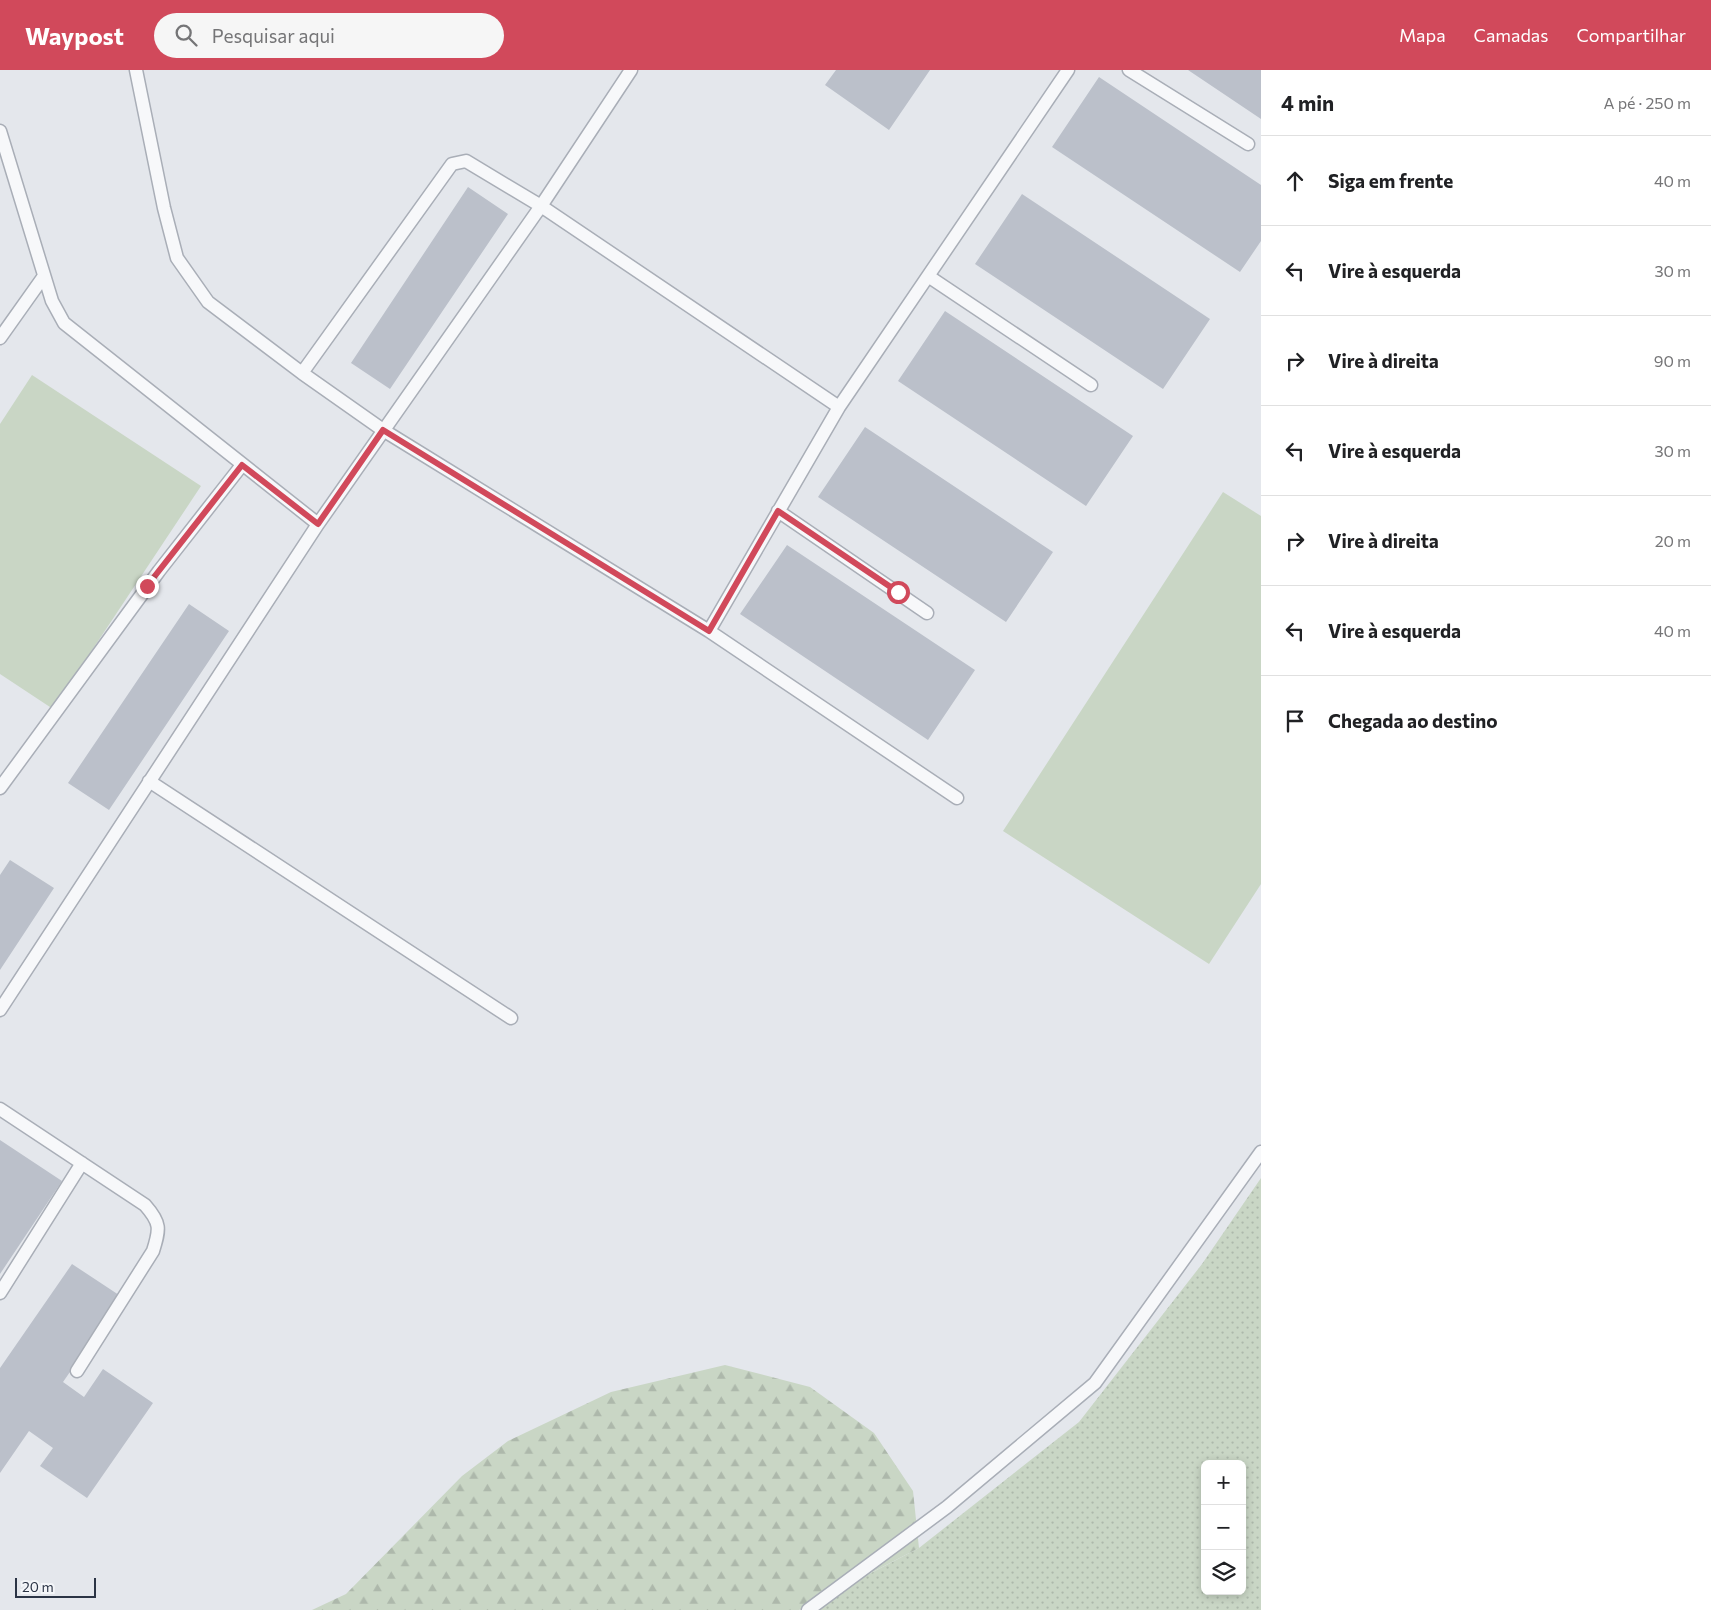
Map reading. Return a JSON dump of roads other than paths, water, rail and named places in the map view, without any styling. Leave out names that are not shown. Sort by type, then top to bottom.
[{"type":"lane","points":[[136,70],[164,208],[177,258],[208,302],[302,373],[383,430],[709,631],[957,798]]},
{"type":"lane","points":[[0,1010],[318,524],[541,206],[631,70]]},
{"type":"lane","points":[[709,631],[839,407],[1068,70]]},
{"type":"lane","points":[[1129,70],[1248,144]]},
{"type":"lane","points":[[0,131],[44,276],[52,300],[64,324],[318,524]]},
{"type":"lane","points":[[302,373],[452,164],[466,161],[541,206],[839,407]]},
{"type":"lane","points":[[0,338],[44,276]]},
{"type":"lane","points":[[928,276],[1091,385]]},
{"type":"lane","points":[[0,788],[159,571],[242,465]]},
{"type":"lane","points":[[778,511],[927,613]]},
{"type":"lane","points":[[149,781],[511,1018]]},
{"type":"lane","points":[[0,1109],[145,1205],[157,1218],[159,1234],[153,1251],[77,1371]]},
{"type":"lane","points":[[808,1610],[947,1507],[1095,1383],[1261,1152]]},
{"type":"lane","points":[[0,1294],[82,1163]]}]
